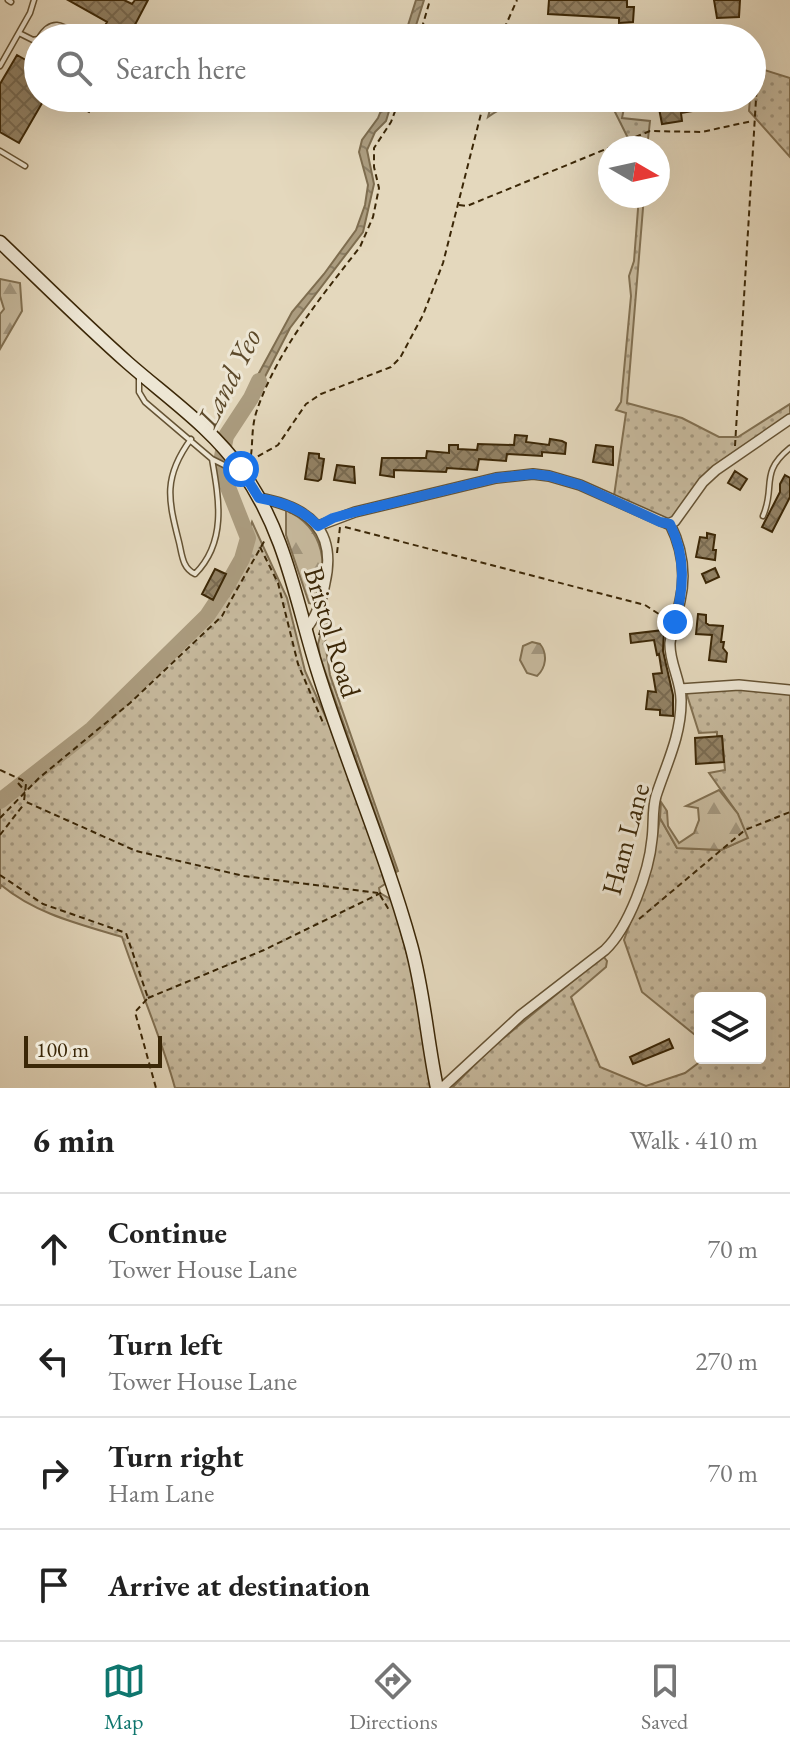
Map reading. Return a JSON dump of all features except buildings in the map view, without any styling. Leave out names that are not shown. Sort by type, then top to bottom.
[{"type":"main road","name":"Bristol Road","points":[[0,242],[138,372],[218,442],[243,472],[259,498],[282,546],[306,629],[412,945],[439,1088]]},
{"type":"street","points":[[318,526],[355,512],[496,478],[533,474],[580,485],[670,524],[703,482],[790,419]]},
{"type":"street","points":[[259,498],[286,504],[309,517],[318,526],[327,546],[328,569],[316,616],[306,629]]},
{"type":"street","name":"Ham Lane","points":[[439,1088],[521,1015],[605,950],[624,925],[651,851],[654,803],[679,728],[680,689],[672,663],[672,633],[682,595],[683,574],[679,545],[670,524]]},
{"type":"street","points":[[680,689],[730,685],[790,690]]},
{"type":"lane","points":[[0,66],[34,0]]},
{"type":"lane","points":[[19,33],[24,36]]},
{"type":"lane","points":[[0,151],[25,166]]},
{"type":"lane","points":[[138,372],[139,392],[145,402],[214,461],[243,472]]},
{"type":"lane","points":[[191,439],[176,459],[171,480],[170,511],[186,568],[195,574],[219,531],[214,461]]},
{"type":"lane","points":[[763,516],[768,502],[769,475],[773,465],[790,448]]},
{"type":"path","points":[[423,24],[430,0]]},
{"type":"path","points":[[506,24],[517,0]]},
{"type":"path","points":[[243,472],[251,461],[253,424],[268,384],[303,320],[367,235],[379,188],[374,148],[395,112]]},
{"type":"path","points":[[243,472],[255,458],[278,445],[306,404],[334,388],[391,367],[400,358],[434,288],[459,205],[482,112]]},
{"type":"path","points":[[738,454],[735,450],[754,112]]},
{"type":"path","points":[[459,205],[467,206],[650,131],[702,132],[753,120]]},
{"type":"path","points":[[344,526],[647,605],[666,619],[667,629],[672,633]]},
{"type":"path","points":[[0,818],[24,790],[130,703],[222,616],[262,544]]},
{"type":"path","points":[[0,770],[26,784],[25,802],[0,835]]},
{"type":"path","points":[[18,783],[24,790]]},
{"type":"path","points":[[25,802],[136,851],[244,876],[380,893]]},
{"type":"path","points":[[624,925],[631,925],[745,830],[790,812]]},
{"type":"path","points":[[0,875],[43,904],[126,933],[148,998]]},
{"type":"path","points":[[380,893],[391,913]]},
{"type":"path","points":[[156,1088],[135,1012],[148,998],[264,950],[380,893]]},
{"type":"green space","points":[[766,71],[790,78],[790,157],[750,112],[766,112]]},
{"type":"green space","points":[[615,112],[623,112],[622,118],[650,121],[648,136],[627,136]]},
{"type":"green space","points":[[638,208],[643,208],[627,403],[682,418],[719,437],[738,437],[790,404],[790,415],[710,470],[670,521],[614,496],[626,413],[616,410],[621,402],[631,296],[629,276],[634,261]]},
{"type":"green space","points":[[0,279],[20,283],[22,311],[0,349],[0,314],[4,309]]},
{"type":"green space","points":[[286,510],[309,527],[321,550],[322,577],[312,604],[309,603],[286,535]]},
{"type":"green space","points":[[252,522],[287,598],[305,671],[340,749],[370,829],[385,884],[379,888],[380,893],[392,900],[416,987],[430,1088],[175,1088],[122,937],[58,917],[29,904],[1,885],[0,889],[0,804],[89,734],[134,692],[152,667],[200,625],[239,561]]},
{"type":"green space","points":[[326,614],[329,614],[325,643],[330,675],[396,872],[320,657],[318,644]]},
{"type":"green space","points":[[532,642],[540,644],[545,656],[537,676],[527,673],[520,660],[523,646]]},
{"type":"green space","points":[[733,688],[790,693],[790,1088],[452,1088],[489,1050],[603,956],[607,961],[606,967],[571,997],[600,1067],[646,1086],[685,1073],[697,1064],[766,1064],[766,992],[694,992],[694,1034],[642,992],[624,940],[653,859],[660,818],[677,848],[721,850],[738,842],[738,814],[709,773],[725,770],[722,736],[717,736],[717,732],[699,733],[688,692]]},
{"type":"green space","points":[[719,790],[738,814],[748,838],[721,850],[677,848],[660,818],[661,802],[667,811],[668,826],[679,843],[694,833],[699,820],[698,808],[686,806]]},
{"type":"water","points":[[416,0],[424,0],[416,24],[408,24]]},
{"type":"water","points":[[380,112],[389,112],[367,150],[374,184],[363,232],[290,328],[253,400],[247,395],[292,312],[356,230],[368,185],[359,152],[362,140]]},
{"type":"waterway","name":"Land Yeo","points":[[0,801],[92,729],[207,616],[225,589],[242,559],[248,538],[220,467],[226,436],[259,381]]},
{"type":"route","points":[[241,469],[259,498],[286,504],[318,526],[355,512],[513,475],[549,476],[580,485],[670,524],[678,539],[683,574],[682,595],[675,622]]}]
